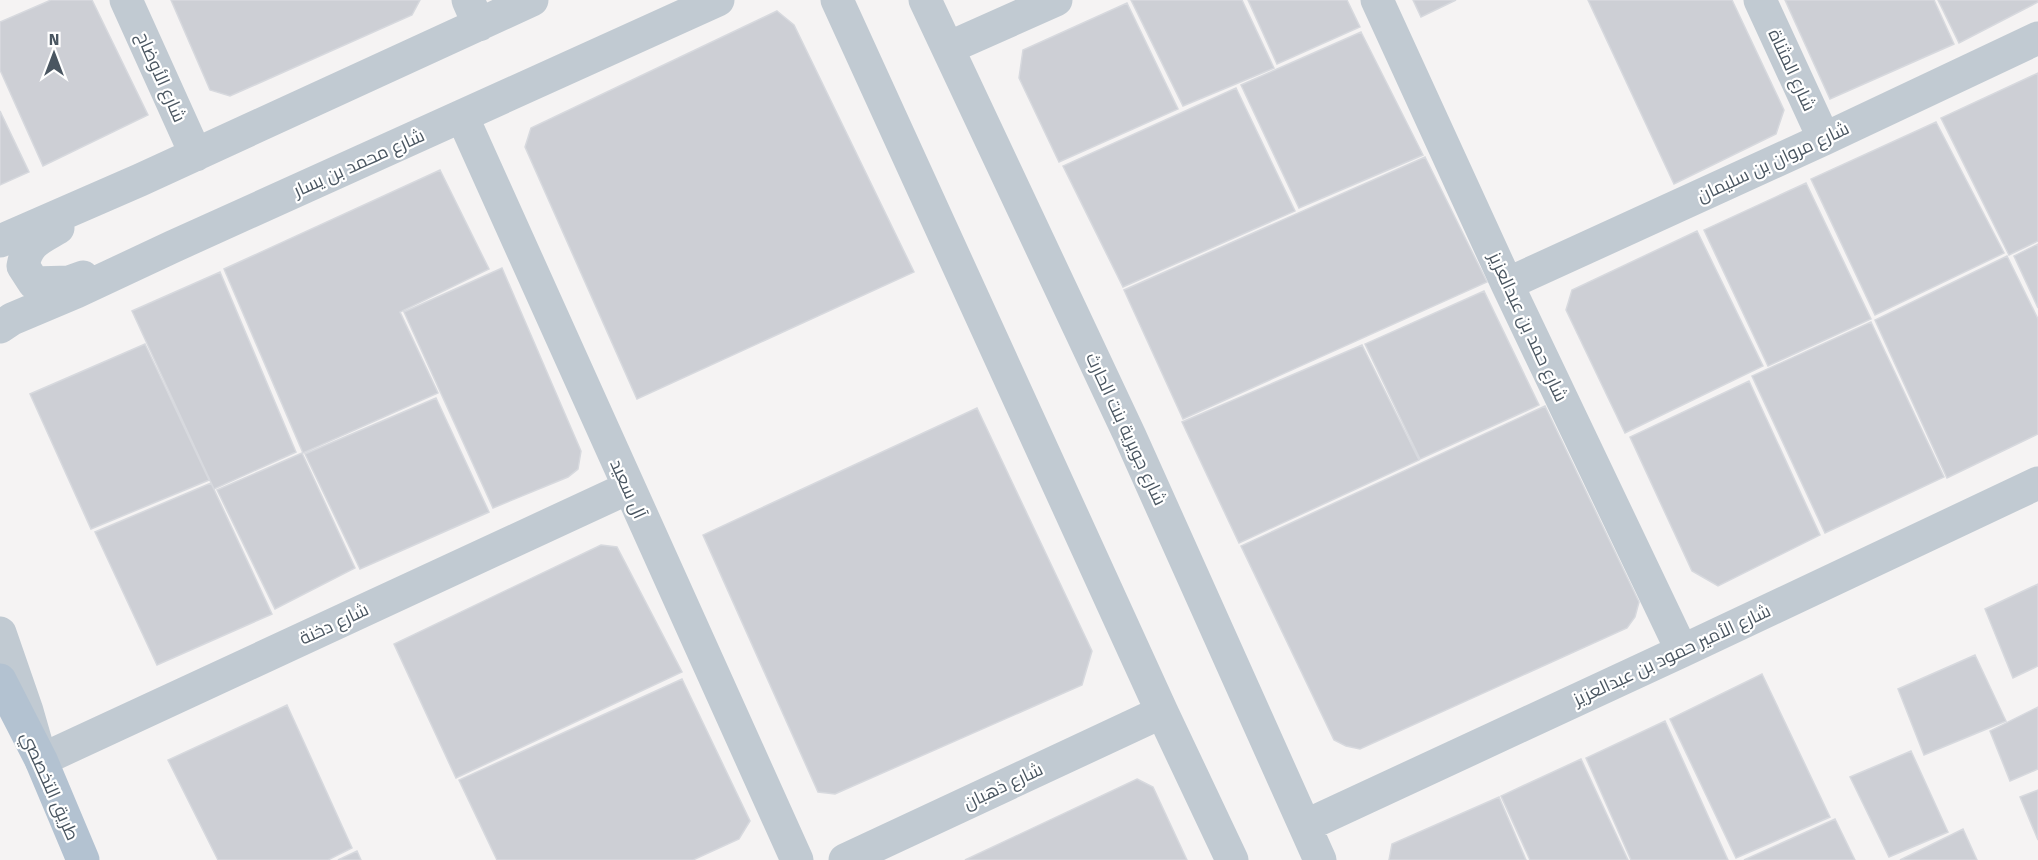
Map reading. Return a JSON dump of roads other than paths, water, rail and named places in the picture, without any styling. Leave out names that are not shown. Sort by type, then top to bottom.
[{"type":"main road","name":"طريق التخصصي","points":[[0,680],[41,760],[83,860]]},
{"type":"street","name":"شارع الأوضاح","points":[[126,0],[196,154]]},
{"type":"street","points":[[0,242],[196,154],[474,12],[532,0]]},
{"type":"street","name":"شارع محمد بن يسار","points":[[0,327],[12,319],[718,0]]},
{"type":"street","points":[[837,0],[1162,712],[1232,860]]},
{"type":"street","name":"شارع جويرية بنت الحارث","points":[[925,0],[1130,436],[1320,860]]},
{"type":"street","points":[[948,48],[1056,0]]},
{"type":"street","name":"شارع حمد بن عبدالعزيز","points":[[1377,0],[1507,284],[1682,651]]},
{"type":"street","name":"شارع المثناة","points":[[1760,0],[1824,140]]},
{"type":"street","name":"شارع مروان بن سليمان","points":[[1507,284],[1824,140],[2038,38]]},
{"type":"street","name":"آل سعيد","points":[[462,116],[797,860]]},
{"type":"street","points":[[140,180],[39,239],[25,252],[23,266],[34,283],[69,282],[172,247]]},
{"type":"street","name":"شارع الأمير حمود بن عبدالعزيز","points":[[1305,826],[2038,483]]},
{"type":"street","name":"شارع دخنة","points":[[41,760],[628,488]]},
{"type":"street","points":[[0,633],[41,760]]},
{"type":"street","name":"شارع ذهبان","points":[[844,860],[1162,712]]}]
